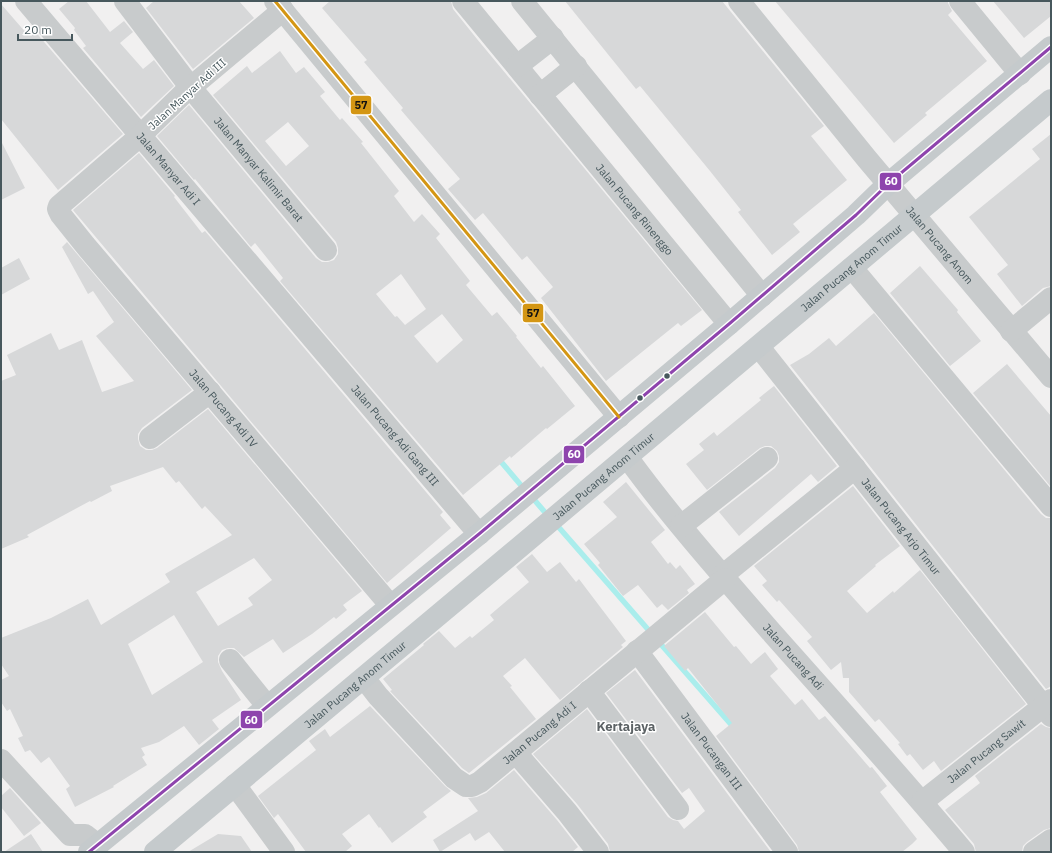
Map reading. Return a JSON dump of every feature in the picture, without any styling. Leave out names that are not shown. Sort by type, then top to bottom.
[{"type":"main road","points":[[94,848],[390,605],[479,534],[762,296],[888,184],[1051,48]]},
{"type":"main road","name":"Jalan Pucang Anom Timur","points":[[155,852],[1051,100]]},
{"type":"street","name":"Jalan Manyar Adi I","points":[[26,1],[311,337]]},
{"type":"street","name":"Jalan Manyar Kalimir Barat","points":[[125,1],[188,90],[326,250]]},
{"type":"street","name":"Jalan Pucang Rinenggo","points":[[463,1],[729,324]]},
{"type":"street","points":[[522,1],[762,296]]},
{"type":"street","name":"Jalan Pucang Anom","points":[[739,1],[888,184],[1051,377]]},
{"type":"street","points":[[960,1],[1020,74]]},
{"type":"street","name":"Jalan Manyar Adi III","points":[[58,211],[59,206],[140,136],[279,6]]},
{"type":"street","points":[[279,6],[619,416]]},
{"type":"street","points":[[517,66],[553,38]]},
{"type":"street","points":[[540,95],[576,66]]},
{"type":"street","name":"Jalan Pucang Adi IV","points":[[58,211],[85,245],[390,605]]},
{"type":"street","points":[[852,268],[1051,506]]},
{"type":"street","points":[[1011,331],[1051,298]]},
{"type":"street","name":"Jalan Pucang Adi Gang III","points":[[311,337],[479,534]]},
{"type":"street","name":"Jalan Pucang Arjo Timur","points":[[758,347],[1048,707]]},
{"type":"street","points":[[150,438],[210,392]]},
{"type":"street","name":"Jalan Pucang Adi","points":[[627,457],[642,478],[724,577],[922,802],[964,852]]},
{"type":"street","points":[[681,526],[767,458]]},
{"type":"street","name":"Jalan Pucang Adi I","points":[[364,678],[378,696],[460,783],[466,786],[472,786],[480,782],[516,753],[855,468]]},
{"type":"street","name":"Jalan Pucangan III","points":[[648,642],[787,852]]},
{"type":"street","points":[[230,660],[267,706]]},
{"type":"street","points":[[589,691],[678,809]]},
{"type":"street","name":"Jalan Pucang Sawit","points":[[922,802],[1048,707]]},
{"type":"street","points":[[516,753],[598,852]]},
{"type":"street","points":[[1,760],[69,843],[85,835],[94,848]]},
{"type":"street","points":[[235,785],[284,852]]},
{"type":"street","points":[[1034,852],[1051,840]]},
{"type":"building","points":[[69,1],[86,1],[110,32],[124,21],[133,32],[120,43],[143,69],[154,60],[174,86],[141,117],[83,48],[86,46],[74,30],[75,28],[59,9]]},
{"type":"building","points":[[154,1],[239,1],[254,18],[193,69],[146,8]]},
{"type":"building","points":[[330,1],[451,1],[453,9],[477,39],[702,310],[681,326],[678,323],[606,381],[541,298],[553,287],[527,256],[522,260],[483,213],[475,220],[448,189],[460,179],[401,110],[403,108],[364,62],[367,60],[322,8]]},
{"type":"building","points":[[565,1],[722,1],[824,126],[811,136],[847,180],[793,224],[800,232],[772,255],[738,212],[741,210],[710,171],[640,86],[636,89]]},
{"type":"building","points":[[775,1],[948,1],[952,11],[948,15],[987,61],[925,113],[927,115],[894,143]]},
{"type":"building","points":[[993,1],[1051,1],[1051,16],[1024,38]]},
{"type":"building","points":[[1,4],[27,34],[33,29],[123,134],[58,190],[1,119]]},
{"type":"building","points":[[280,51],[296,73],[304,67],[325,92],[320,96],[340,120],[342,118],[363,142],[361,143],[399,191],[394,196],[414,222],[422,214],[440,234],[436,238],[470,281],[466,285],[492,316],[497,312],[541,368],[543,366],[575,406],[547,429],[546,428],[511,458],[510,456],[463,495],[280,281],[283,278],[255,243],[251,247],[195,179],[194,180],[157,136],[189,105],[316,258],[322,262],[334,260],[338,254],[336,242],[213,95],[247,66],[252,73]],"holes":[[[288,122],[309,146],[286,166],[265,141]],[[401,274],[426,309],[405,325],[397,316],[395,317],[376,294]],[[442,314],[463,340],[437,363],[414,336]]]},
{"type":"building","points":[[1051,134],[1051,286],[1043,288],[1022,306],[997,274],[1008,265],[969,217],[1040,159],[1032,149]]},
{"type":"building","points":[[1,141],[25,188],[1,200]]},
{"type":"building","points":[[139,153],[175,196],[174,197],[202,233],[205,231],[443,512],[440,515],[451,528],[387,583],[73,210]]},
{"type":"building","points":[[67,242],[192,390],[142,428],[138,434],[140,446],[146,450],[157,448],[208,409],[362,591],[343,605],[347,610],[336,619],[334,617],[312,634],[283,653],[273,639],[244,657],[234,648],[222,650],[218,656],[218,662],[222,671],[241,700],[212,720],[219,729],[199,745],[184,726],[159,742],[141,748],[145,755],[142,757],[147,765],[113,786],[114,787],[75,807],[66,789],[70,786],[49,757],[41,763],[30,750],[25,752],[18,738],[23,736],[10,709],[7,711],[1,702],[1,680],[9,676],[1,664],[1,638],[51,618],[88,599],[101,625],[170,582],[165,574],[232,535],[205,506],[202,509],[179,481],[176,483],[163,467],[110,486],[112,491],[91,502],[90,501],[27,535],[29,537],[1,549],[1,381],[16,375],[7,355],[51,333],[59,350],[82,340],[102,392],[134,381],[96,336],[114,322],[93,291],[88,294],[62,247]],"holes":[[[254,558],[272,580],[248,598],[253,605],[218,626],[196,592]],[[174,615],[203,662],[152,695],[128,644]]]},
{"type":"building","points":[[19,258],[30,279],[1,295],[1,268]]},
{"type":"building","points":[[920,266],[958,310],[957,312],[981,341],[950,366],[890,293]]},
{"type":"building","points":[[874,313],[1041,514],[1046,518],[1051,518],[1051,686],[1046,689],[790,365],[809,354],[829,338],[836,346]]},
{"type":"building","points":[[1007,364],[1051,416],[1051,487],[973,393]]},
{"type":"building","points":[[774,386],[837,466],[818,482],[811,474],[739,536],[719,512],[775,468],[779,462],[777,451],[771,446],[760,448],[707,490],[686,464],[704,450],[699,444],[714,432],[717,436],[761,400],[759,398]]},
{"type":"building","points":[[626,482],[665,530],[651,542],[668,564],[670,562],[676,569],[680,565],[695,584],[687,590],[689,593],[668,610],[662,604],[657,608],[638,585],[623,596],[598,565],[600,563],[584,544],[617,517],[603,502]]},
{"type":"building","points":[[853,486],[900,546],[875,565],[876,566],[847,591],[867,613],[893,591],[894,593],[920,570],[1026,704],[941,771],[934,761],[923,770],[910,754],[907,756],[898,744],[900,743],[879,719],[875,722],[849,692],[849,678],[843,678],[841,662],[831,670],[807,641],[812,637],[779,600],[777,602],[762,585],[767,581],[754,566]]},
{"type":"building","points":[[532,554],[547,572],[560,562],[576,582],[579,579],[626,641],[621,645],[623,647],[560,700],[525,658],[503,676],[536,719],[469,773],[462,768],[390,691],[392,690],[383,679],[439,631],[455,648],[470,636],[472,638],[494,620],[490,615],[529,582],[516,567]]},
{"type":"building","points":[[705,612],[734,647],[736,646],[751,664],[765,652],[778,669],[770,676],[795,705],[802,699],[819,720],[825,716],[870,768],[872,767],[887,786],[880,792],[917,839],[912,844],[902,852],[799,852],[797,845],[716,736],[732,723],[688,668],[685,671],[664,646]]},
{"type":"building","points":[[635,670],[771,852],[610,852],[608,844],[577,804],[533,754],[587,709],[668,817],[678,821],[684,829],[705,811],[689,788],[682,793],[606,693]]},
{"type":"building","points":[[370,706],[451,791],[423,812],[427,817],[392,843],[369,814],[342,834],[352,846],[345,852],[306,852],[278,814],[274,818],[258,796],[316,750],[309,741],[325,729],[330,737]]},
{"type":"building","points":[[1041,724],[1051,728],[1051,828],[1044,830],[1027,842],[1023,846],[1022,852],[976,852],[974,844],[945,810],[980,783],[975,776]]},
{"type":"building","points":[[514,770],[578,847],[572,852],[505,852],[489,832],[475,841],[470,833],[440,852],[433,840],[478,811],[468,798],[477,797],[486,793]]},
{"type":"building","points":[[10,788],[41,823],[24,836],[1,807],[1,796]]},
{"type":"building","points":[[31,834],[43,852],[4,852]]},
{"type":"building","points":[[218,834],[241,836],[252,852],[188,852]]},
{"type":"waterway","points":[[497,457],[525,490]]},
{"type":"waterway","points":[[531,496],[549,517]]},
{"type":"waterway","points":[[555,523],[652,634]]},
{"type":"waterway","points":[[658,641],[735,729]]},
{"type":"transit line","name":"57","points":[[275,1],[619,417]]},
{"type":"transit line","name":"60","points":[[89,852],[479,534],[729,324],[856,215],[888,184],[1051,47]]},
{"type":"district","name":"Kertajaya","points":[[626,726]]}]
